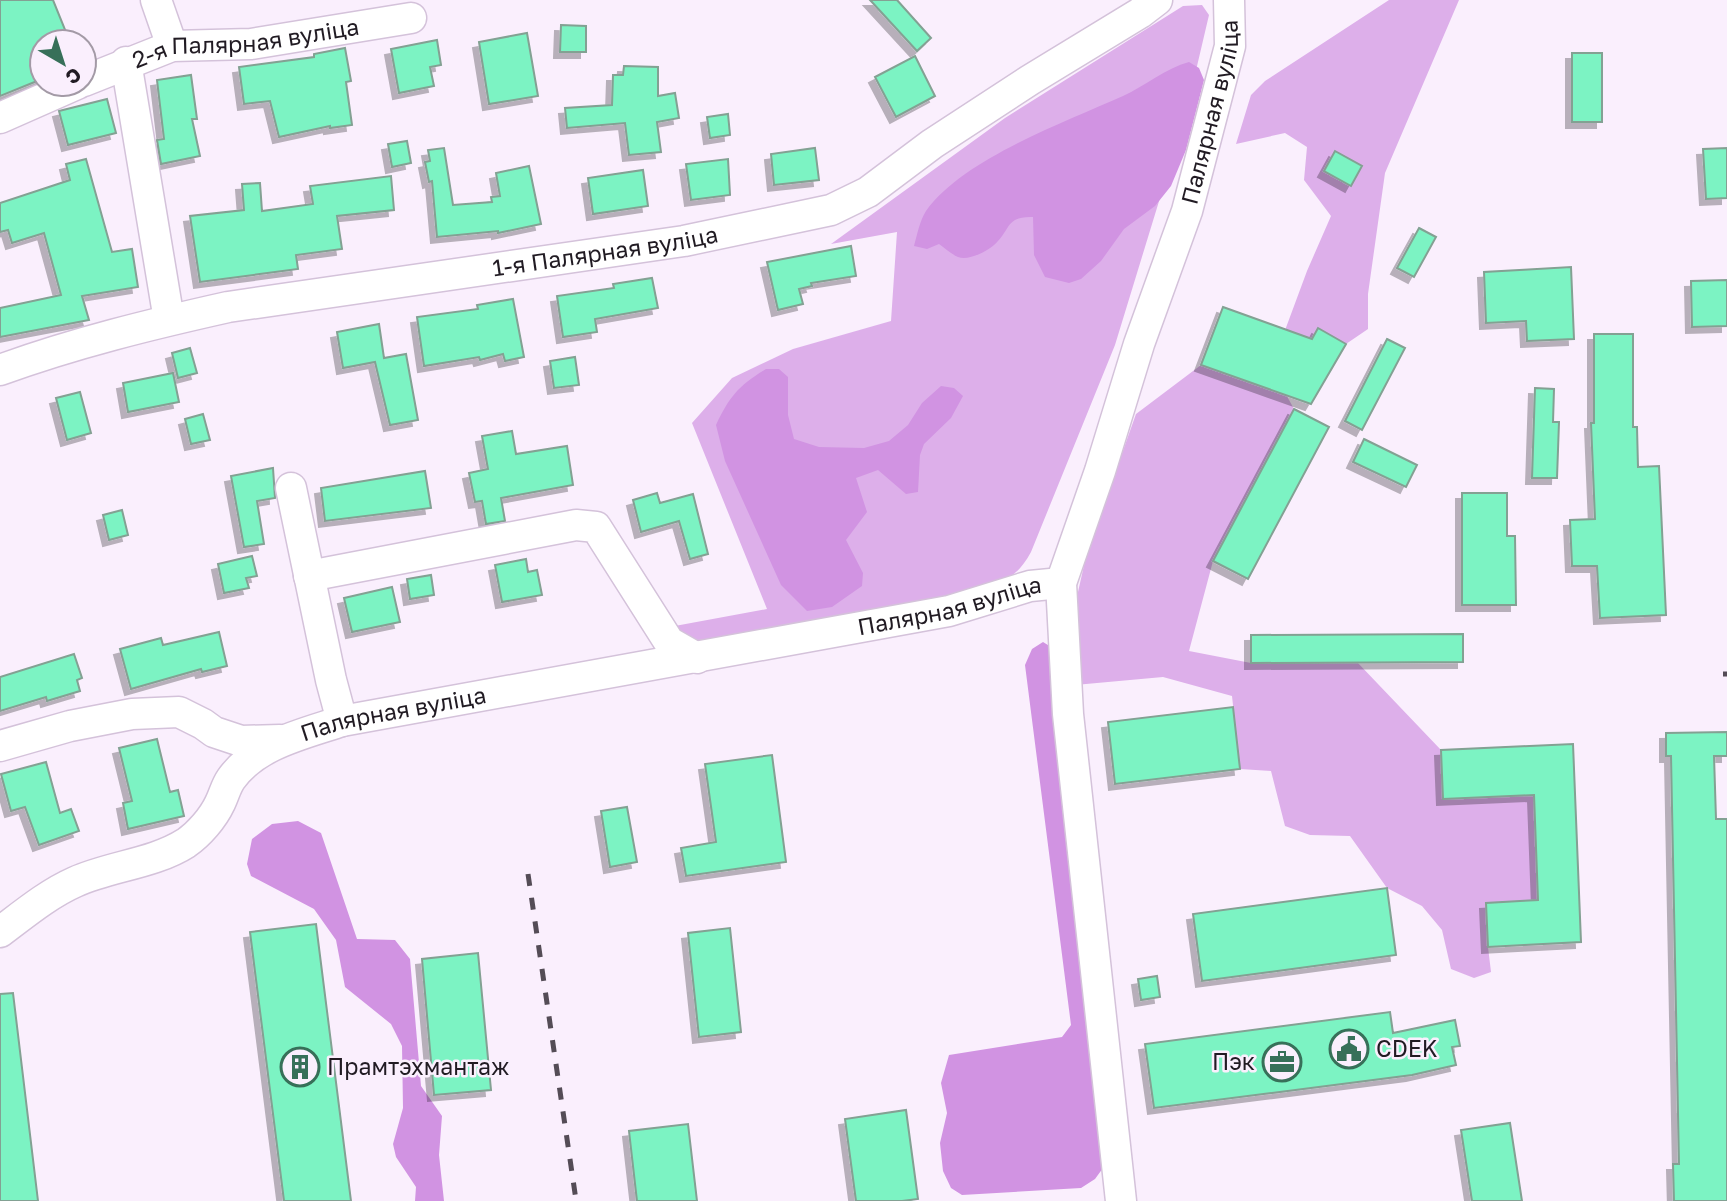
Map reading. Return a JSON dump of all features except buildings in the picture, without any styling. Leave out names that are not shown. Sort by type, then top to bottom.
[{"type":"street","points":[[156,0],[172,46]]},
{"type":"street","name":"1-я Палярная вуліца","points":[[0,370],[28,359],[169,320],[228,307],[684,241],[831,210],[868,192],[932,144],[1157,0]]},
{"type":"street","name":"Палярная вуліца","points":[[0,932],[55,892],[76,881],[168,853],[187,842],[206,824],[219,806],[229,781],[247,760],[284,740],[342,721],[949,611],[1030,586],[1061,583],[1100,471],[1139,344],[1187,211],[1230,46],[1229,0]]},
{"type":"street","name":"2-я Палярная вуліца","points":[[98,75],[172,46],[251,44],[411,18]]},
{"type":"street","points":[[126,62],[169,320]]},
{"type":"street","points":[[0,118],[45,98]]},
{"type":"street","points":[[291,488],[342,721]]},
{"type":"street","points":[[309,576],[576,525],[596,527],[669,642],[697,658]]},
{"type":"street","points":[[1061,583],[1068,715],[1121,1201]]},
{"type":"street","name":"Палярная вуліца","points":[[0,746],[70,726],[132,714],[179,712],[214,732],[241,741],[284,740]]},
{"type":"shaded area","points":[[1389,0],[1459,0],[1385,173],[1368,294],[1368,329],[1346,344],[1318,329],[1283,389],[1294,409],[1213,561],[1189,651],[1251,663],[1357,662],[1441,750],[1443,799],[1534,795],[1538,900],[1488,947],[1491,972],[1474,978],[1451,969],[1442,930],[1422,906],[1387,888],[1350,836],[1310,835],[1285,826],[1271,771],[1240,769],[1232,696],[1163,677],[1075,685],[1078,592],[1087,552],[1136,414],[1201,365],[1264,387],[1307,271],[1331,216],[1304,180],[1307,147],[1285,133],[1236,144],[1251,95],[1265,81]]},
{"type":"shaded area","points":[[1202,5],[1209,15],[1186,113],[1115,345],[1031,552],[1019,569],[999,583],[971,593],[692,645],[664,628],[767,609],[692,423],[732,378],[793,349],[891,321],[897,232],[831,244],[1005,118],[1183,6]]},
{"type":"shaded area","points":[[1189,62],[1199,68],[1204,80],[1186,150],[1171,186],[1155,206],[1124,229],[1101,261],[1081,279],[1069,283],[1045,277],[1034,255],[1033,217],[1013,221],[994,245],[972,257],[958,257],[939,244],[927,249],[914,246],[926,211],[943,192],[964,175],[1017,144],[1123,96],[1172,68]]},
{"type":"shaded area","points":[[766,369],[779,369],[788,377],[788,415],[794,439],[819,447],[864,448],[889,441],[908,425],[922,403],[941,386],[954,388],[963,396],[951,418],[924,444],[920,455],[918,492],[906,494],[878,470],[856,478],[867,512],[846,540],[863,573],[862,586],[832,607],[807,611],[781,585],[725,461],[716,425],[736,393]]},
{"type":"shaded area","points":[[1043,642],[1056,650],[1103,1168],[1095,1179],[1081,1188],[962,1195],[951,1188],[943,1171],[940,1143],[947,1113],[941,1083],[949,1055],[1062,1037],[1071,1025],[1025,665],[1032,649]]},
{"type":"shaded area","points":[[298,821],[321,833],[357,939],[395,940],[410,959],[421,1086],[442,1116],[439,1155],[444,1201],[415,1201],[416,1187],[396,1157],[393,1144],[403,1108],[402,1046],[391,1024],[345,987],[336,940],[314,909],[251,876],[247,864],[252,839],[272,824]]},
{"type":"railway","points":[[528,874],[576,1200]]},
{"type":"place","name":"CDEK","points":[[1349,1049]]},
{"type":"place","name":"Пэк","points":[[1282,1062]]},
{"type":"place","name":"Прамтэхмантаж","points":[[300,1067]]}]
